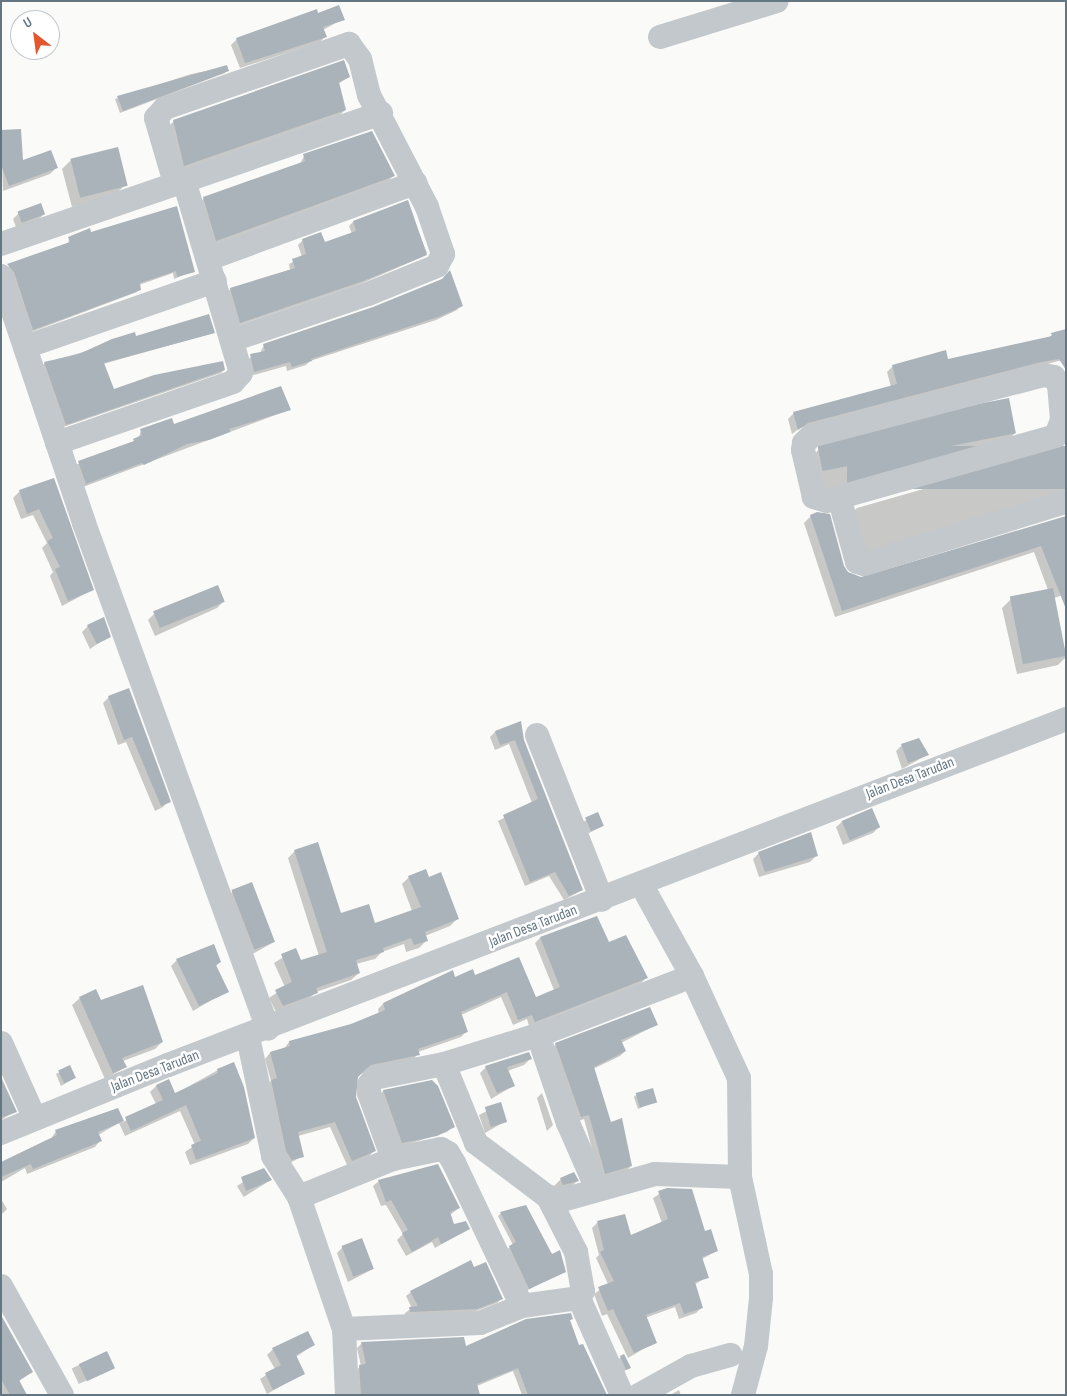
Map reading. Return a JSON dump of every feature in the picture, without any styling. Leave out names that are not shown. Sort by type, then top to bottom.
[{"type":"street","points":[[660,37],[777,1]]},
{"type":"street","points":[[57,443],[233,382],[241,373],[211,270],[156,118],[165,108],[324,51],[353,45],[369,95],[381,113],[415,183],[443,254],[437,266],[368,294],[232,340]]},
{"type":"street","points":[[1,244],[381,113]]},
{"type":"street","points":[[25,347],[415,183]]},
{"type":"street","points":[[1,276],[258,1033],[270,1145],[278,1164],[299,1197],[344,1329],[347,1395]]},
{"type":"street","points":[[1044,375],[1054,376],[1063,392],[1061,429],[1056,436],[839,497],[822,501],[814,497],[803,450],[804,443],[811,436],[1044,375]]},
{"type":"street","points":[[839,497],[857,562],[864,564],[1066,502]]},
{"type":"street","name":"Jalan Desa Tarudan","points":[[2,1130],[258,1033],[1066,719]]},
{"type":"street","points":[[537,735],[602,900]]},
{"type":"street","points":[[641,884],[684,979],[739,1078],[740,1177],[761,1274],[761,1298],[756,1346],[743,1395]]},
{"type":"street","points":[[393,1159],[368,1093],[370,1081],[444,1064],[538,1034],[684,979]]},
{"type":"street","points":[[538,1034],[568,1123],[597,1189]]},
{"type":"street","points":[[1,1043],[35,1119]]},
{"type":"street","points":[[444,1064],[476,1143],[548,1197],[576,1252],[583,1291],[579,1298]]},
{"type":"street","points":[[299,1197],[393,1159],[433,1149],[448,1153],[522,1306]]},
{"type":"street","points":[[548,1197],[566,1199],[655,1174],[740,1177]]},
{"type":"street","points":[[1,1286],[62,1395]]},
{"type":"street","points":[[344,1329],[480,1323],[522,1306],[579,1298]]},
{"type":"street","points":[[579,1298],[622,1395]]},
{"type":"street","points":[[639,1395],[690,1366],[730,1355]]},
{"type":"building","points":[[339,5],[345,20],[323,27],[327,37],[245,63],[236,38],[317,9],[318,13]]},
{"type":"building","points":[[344,60],[350,77],[339,82],[346,110],[184,166],[173,120]]},
{"type":"building","points":[[227,65],[229,71],[123,111],[117,96]]},
{"type":"building","points":[[21,129],[23,160],[51,150],[58,168],[9,186],[1,165],[1,130]]},
{"type":"building","points":[[372,131],[395,176],[216,241],[203,197],[305,161],[303,154]]},
{"type":"building","points":[[118,147],[128,186],[80,198],[70,159]]},
{"type":"building","points":[[408,200],[427,255],[363,281],[240,323],[230,288],[295,268],[292,259],[306,254],[302,239],[321,232],[325,242],[356,231],[353,221]]},
{"type":"building","points":[[41,203],[45,214],[22,223],[18,212]]},
{"type":"building","points":[[177,206],[195,272],[177,277],[176,271],[140,283],[141,290],[33,330],[14,272],[7,264],[70,242],[68,237],[90,228],[91,232]]},
{"type":"building","points":[[450,270],[463,306],[441,316],[311,359],[312,361],[292,367],[290,362],[254,372],[250,354],[265,351],[263,344],[373,307],[442,279]]},
{"type":"building","points":[[209,314],[215,333],[104,363],[114,389],[154,375],[223,361],[225,370],[66,425],[44,362],[79,354],[112,339],[135,332],[136,336]]},
{"type":"building","points":[[1066,329],[1066,370],[1059,359],[1041,362],[808,423],[798,430],[793,412],[897,384],[892,365],[946,350],[948,359],[1052,336],[1051,333]]},
{"type":"building","points":[[281,386],[291,410],[229,429],[230,432],[209,440],[187,444],[144,465],[142,463],[86,484],[78,461],[134,441],[133,439],[142,435],[140,429],[172,418],[174,424]]},
{"type":"building","points":[[1009,398],[1016,433],[822,471],[816,436]]},
{"type":"building","points":[[847,446],[1066,446],[1066,489],[847,489]]},
{"type":"building","points":[[54,478],[94,590],[68,601],[55,569],[60,567],[47,541],[53,538],[39,509],[27,514],[19,490]]},
{"type":"building","points":[[817,512],[830,514],[844,566],[848,572],[861,577],[1066,516],[1066,609],[1041,546],[842,611],[810,515]]},
{"type":"building","points":[[218,585],[225,602],[160,628],[153,611]]},
{"type":"building","points":[[1053,588],[1066,656],[1023,664],[1010,596]]},
{"type":"building","points":[[104,617],[111,637],[97,644],[87,625]]},
{"type":"building","points":[[129,688],[171,802],[161,806],[132,737],[124,740],[108,696]]},
{"type":"building","points":[[521,721],[524,740],[583,890],[569,896],[555,872],[530,882],[503,815],[538,799],[515,740],[500,745],[495,731]]},
{"type":"building","points":[[919,738],[929,755],[908,763],[901,744]]},
{"type":"building","points":[[872,808],[880,827],[850,840],[842,821]]},
{"type":"building","points":[[598,812],[604,826],[591,831],[585,817]]},
{"type":"building","points":[[811,832],[818,856],[765,872],[758,852]]},
{"type":"building","points":[[318,842],[341,913],[369,904],[375,923],[421,907],[408,876],[426,869],[429,877],[441,872],[459,919],[425,932],[428,941],[414,945],[411,938],[383,948],[384,952],[356,960],[360,973],[316,988],[318,993],[283,1006],[275,990],[292,982],[281,954],[296,948],[301,960],[327,952],[294,850]]},
{"type":"building","points":[[252,882],[275,942],[254,950],[231,890]]},
{"type":"building","points":[[597,916],[609,942],[626,935],[648,978],[535,1022],[532,1015],[518,1020],[507,992],[461,1012],[468,1032],[418,1049],[420,1055],[371,1065],[358,1077],[356,1097],[376,1151],[352,1161],[335,1122],[298,1132],[304,1157],[292,1160],[286,1151],[271,1080],[277,1078],[270,1052],[290,1046],[289,1041],[351,1024],[385,1010],[383,1003],[453,970],[455,977],[473,969],[475,975],[519,957],[536,997],[560,987],[540,937]]},
{"type":"building","points":[[214,944],[221,962],[216,965],[229,992],[199,1006],[176,959]]},
{"type":"building","points":[[143,985],[163,1042],[122,1058],[127,1067],[113,1073],[79,997],[96,989],[101,1000]]},
{"type":"building","points":[[650,1007],[658,1025],[621,1040],[626,1051],[594,1067],[611,1122],[622,1118],[632,1166],[605,1174],[589,1115],[581,1117],[555,1043]]},
{"type":"building","points":[[529,1052],[532,1059],[507,1067],[515,1086],[497,1093],[485,1066]]},
{"type":"building","points":[[234,1062],[244,1087],[255,1138],[196,1160],[191,1145],[201,1141],[186,1105],[131,1131],[125,1117],[163,1100],[156,1085],[169,1079],[175,1093],[218,1073],[217,1069]]},
{"type":"building","points":[[70,1065],[76,1078],[64,1083],[58,1070]]},
{"type":"building","points":[[1,1077],[17,1112],[1,1118]]},
{"type":"building","points":[[432,1080],[438,1086],[455,1127],[437,1136],[402,1143],[383,1090]]},
{"type":"building","points":[[653,1088],[657,1102],[640,1107],[636,1093]]},
{"type":"building","points":[[501,1102],[507,1122],[491,1127],[485,1107]]},
{"type":"building","points":[[118,1108],[124,1121],[98,1132],[102,1141],[33,1169],[31,1164],[1,1177],[1,1162],[57,1135],[55,1130]]},
{"type":"building","points":[[438,1164],[460,1208],[450,1212],[454,1224],[466,1221],[470,1229],[441,1244],[438,1237],[412,1252],[402,1233],[408,1230],[391,1200],[386,1202],[378,1180]]},
{"type":"building","points":[[264,1168],[272,1180],[246,1191],[241,1177]]},
{"type":"building","points":[[574,1172],[579,1181],[563,1185],[560,1178]]},
{"type":"building","points":[[667,1188],[692,1189],[705,1231],[711,1229],[718,1251],[702,1257],[709,1278],[695,1282],[703,1308],[684,1314],[680,1303],[646,1315],[657,1343],[634,1353],[613,1309],[608,1311],[598,1287],[614,1281],[600,1252],[604,1250],[597,1221],[625,1214],[631,1235],[668,1219],[658,1191]]},
{"type":"building","points":[[526,1205],[552,1254],[560,1250],[566,1272],[529,1289],[509,1246],[516,1242],[500,1212]]},
{"type":"building","points":[[362,1238],[374,1269],[353,1277],[341,1246]]},
{"type":"building","points":[[471,1260],[474,1267],[486,1262],[503,1299],[477,1309],[410,1312],[409,1307],[418,1306],[410,1291]]},
{"type":"building","points":[[571,1313],[573,1319],[570,1320],[579,1345],[583,1344],[607,1395],[528,1395],[518,1368],[477,1384],[480,1395],[361,1395],[359,1365],[366,1364],[361,1342],[464,1337],[466,1346],[526,1319]]},
{"type":"building","points":[[1,1315],[33,1372],[19,1380],[27,1395],[10,1395],[1,1379]]},
{"type":"building","points":[[308,1331],[315,1345],[296,1355],[305,1374],[273,1390],[265,1373],[281,1365],[272,1348]]},
{"type":"building","points":[[107,1351],[115,1368],[87,1381],[79,1364]]},
{"type":"building","points":[[624,1354],[631,1368],[626,1370],[620,1356]]}]
